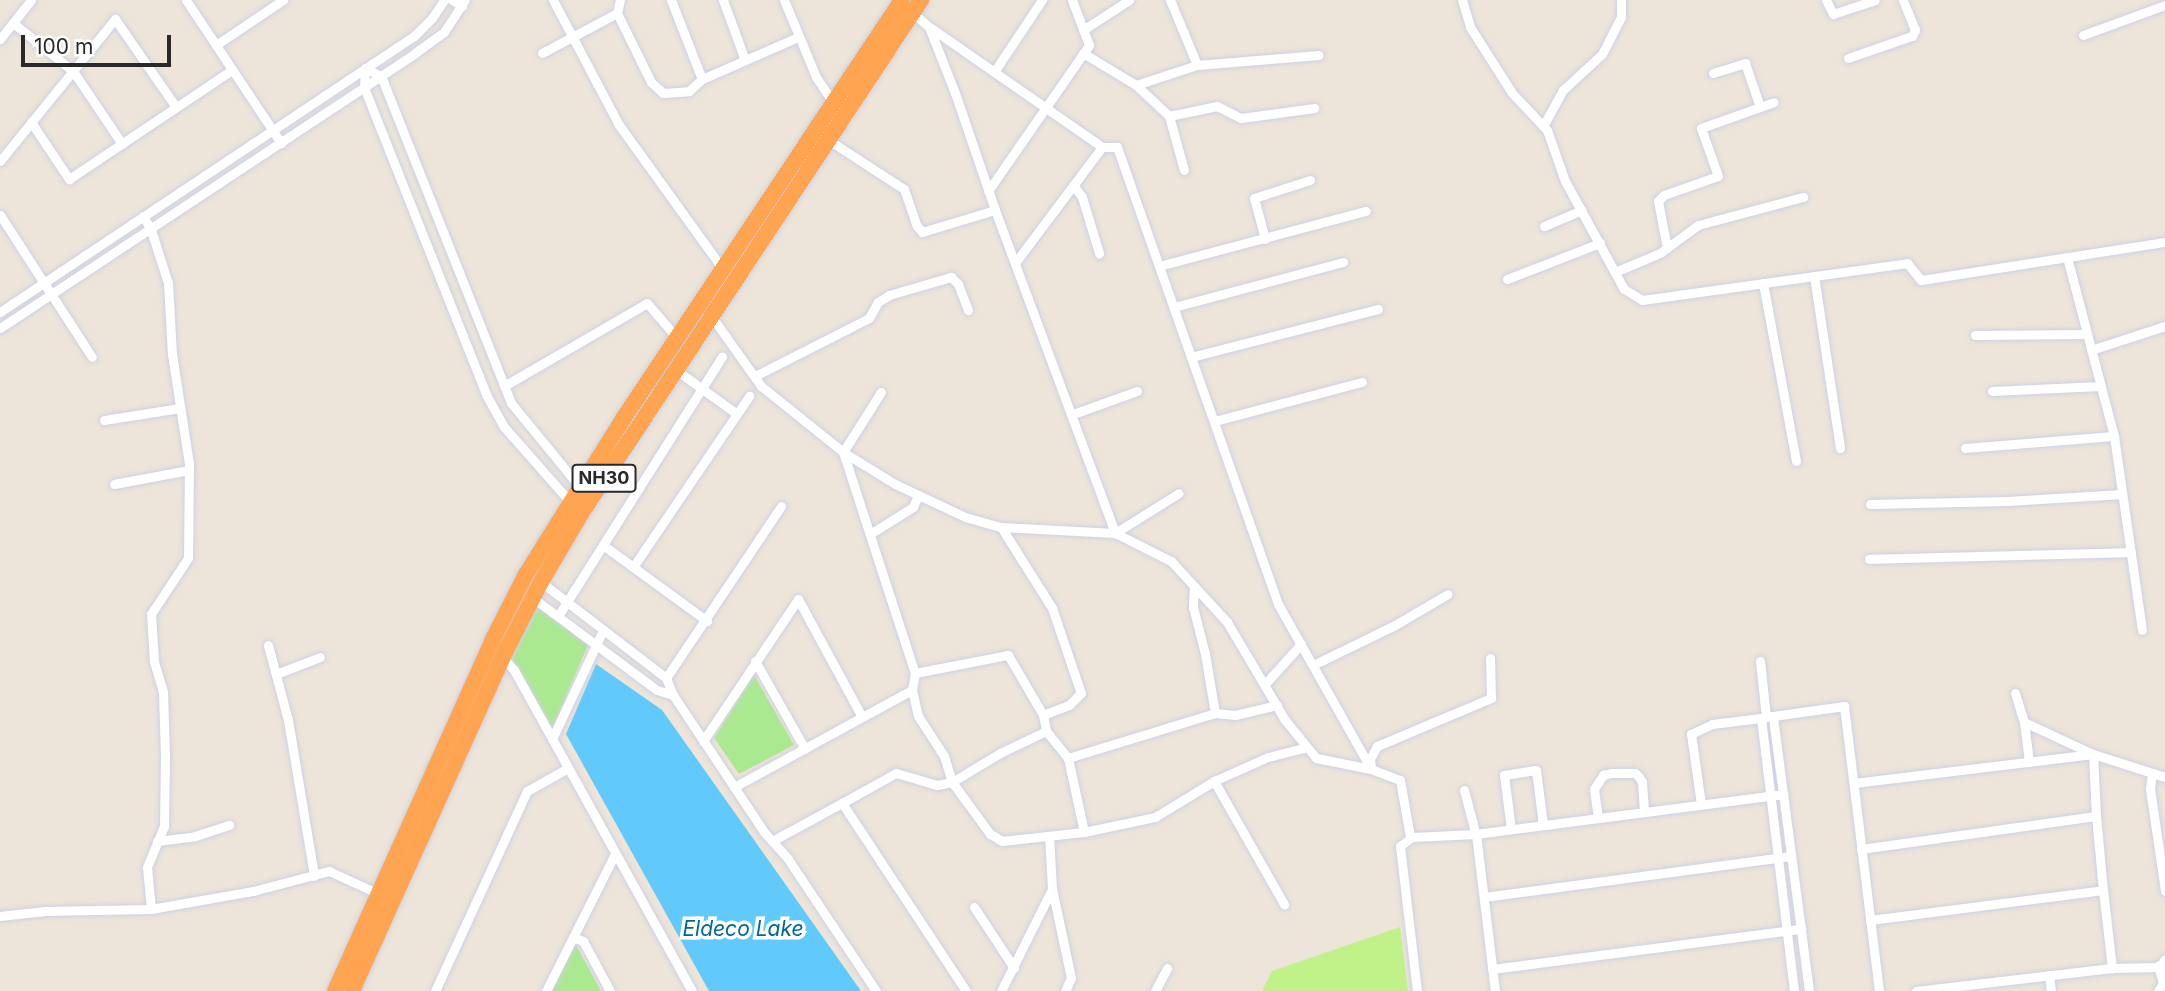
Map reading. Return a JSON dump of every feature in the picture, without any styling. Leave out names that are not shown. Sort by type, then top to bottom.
[{"type":"highway","name":"NH30","points":[[335,991],[492,641],[525,576],[575,508],[677,338],[902,0]]},
{"type":"highway","name":"NH30","points":[[585,492],[676,370],[917,7]]},
{"type":"highway","name":"NH30","points":[[352,991],[503,657],[575,508]]},
{"type":"street","points":[[0,39],[31,0]]},
{"type":"street","points":[[186,0],[281,143]]},
{"type":"street","points":[[216,45],[283,0]]},
{"type":"street","points":[[0,312],[414,36],[432,18],[444,0]]},
{"type":"street","points":[[0,328],[364,88],[444,32],[463,3],[452,0]]},
{"type":"street","points":[[553,0],[619,125],[723,269]]},
{"type":"street","points":[[620,0],[617,13],[651,82],[663,93],[689,90],[702,79],[798,37]]},
{"type":"street","points":[[671,0],[702,79]]},
{"type":"street","points":[[723,0],[745,60]]},
{"type":"street","points":[[784,0],[816,77],[834,104],[846,116]]},
{"type":"street","points":[[994,72],[1042,0]]},
{"type":"street","points":[[988,191],[1089,45],[1072,0]]},
{"type":"street","points":[[1083,30],[1129,0]]},
{"type":"street","points":[[1170,0],[1197,65]]},
{"type":"street","points":[[1462,0],[1470,27],[1512,93],[1543,126],[1565,181],[1624,289],[1642,300],[1906,264],[1921,280],[2165,242]]},
{"type":"street","points":[[1543,126],[1563,90],[1602,54],[1621,17],[1620,0]]},
{"type":"street","points":[[1826,0],[1833,14],[1875,0]]},
{"type":"street","points":[[1848,58],[1912,36],[1914,30],[1903,0]]},
{"type":"street","points":[[2083,35],[2165,5]]},
{"type":"street","points":[[917,7],[929,27],[1115,533]]},
{"type":"street","points":[[542,52],[617,13]]},
{"type":"street","points":[[0,160],[115,19],[176,107]]},
{"type":"street","points":[[13,23],[73,71],[122,144]]},
{"type":"street","points":[[929,27],[1102,146],[1117,147],[1278,604],[1371,769]]},
{"type":"street","points":[[1083,53],[1136,85],[1169,116],[1184,170]]},
{"type":"street","points":[[1136,85],[1197,65],[1319,55]]},
{"type":"street","points":[[1713,73],[1745,64],[1760,107]]},
{"type":"street","points":[[365,68],[381,76],[511,403],[585,492]]},
{"type":"street","points":[[365,68],[364,88],[486,394],[503,427],[575,508]]},
{"type":"street","points":[[32,122],[69,179],[232,69]]},
{"type":"street","points":[[1667,248],[1658,201],[1664,195],[1718,176],[1700,128],[1774,102]]},
{"type":"street","points":[[1169,116],[1217,106],[1241,118],[1314,108]]},
{"type":"street","points":[[830,141],[904,189],[917,226],[922,232],[995,210]]},
{"type":"street","points":[[1015,263],[1102,146]]},
{"type":"street","points":[[1265,239],[1254,198],[1310,180]]},
{"type":"street","points":[[1073,185],[1082,197],[1099,253]]},
{"type":"street","points":[[1615,272],[1667,248],[1699,225],[1803,197]]},
{"type":"street","points":[[1544,226],[1581,210]]},
{"type":"street","points":[[1159,266],[1366,211]]},
{"type":"street","points":[[0,215],[92,357]]},
{"type":"street","points":[[143,216],[151,230],[168,283],[172,354],[189,470],[188,558],[151,614],[154,662],[163,692],[165,755],[164,826],[147,867],[151,909]]},
{"type":"street","points":[[1507,279],[1600,243]]},
{"type":"street","points":[[2067,257],[2114,436],[2142,631]]},
{"type":"street","points":[[1174,307],[1343,262]]},
{"type":"street","points":[[1814,276],[1840,448]]},
{"type":"street","points":[[755,376],[869,318],[882,298],[901,291],[951,277],[958,284],[968,310]]},
{"type":"street","points":[[1763,283],[1796,461]]},
{"type":"street","points":[[504,386],[647,303],[677,338]]},
{"type":"street","points":[[1191,356],[1378,309]]},
{"type":"street","points":[[712,317],[761,386],[843,452],[919,495],[965,517],[1001,527],[1115,533],[1171,561],[1227,622],[1277,705],[1316,758],[1371,769],[1399,780],[1410,837]]},
{"type":"street","points":[[2091,349],[2165,326]]},
{"type":"street","points":[[1975,335],[2087,334]]},
{"type":"street","points":[[558,616],[722,357]]},
{"type":"street","points":[[676,370],[737,414]]},
{"type":"street","points":[[1214,421],[1362,382]]},
{"type":"street","points":[[1992,391],[2100,386]]},
{"type":"street","points":[[1073,414],[1138,391]]},
{"type":"street","points":[[843,452],[881,392]]},
{"type":"street","points":[[633,567],[749,396]]},
{"type":"street","points":[[104,419],[180,408]]},
{"type":"street","points":[[1965,449],[2114,436]]},
{"type":"street","points":[[843,452],[915,673],[912,690],[918,716],[944,756],[952,782],[990,834],[1002,841],[1084,832],[1155,817],[1214,781],[1268,757],[1307,747]]},
{"type":"street","points":[[114,484],[189,470]]},
{"type":"street","points":[[1115,533],[1179,493]]},
{"type":"street","points":[[1870,504],[2007,501],[2122,494]]},
{"type":"street","points":[[870,534],[913,507],[919,495]]},
{"type":"street","points":[[666,678],[707,621],[781,506]]},
{"type":"street","points":[[1001,527],[1052,608],[1081,693],[1069,705],[1042,715]]},
{"type":"street","points":[[603,545],[707,621]]},
{"type":"street","points":[[1869,559],[2130,552]]},
{"type":"street","points":[[541,582],[666,678],[673,695],[703,741],[772,841],[788,859],[876,991]]},
{"type":"street","points":[[1194,586],[1193,607],[1205,654],[1214,713]]},
{"type":"street","points":[[1313,665],[1395,625],[1448,594]]},
{"type":"street","points":[[533,598],[657,690],[673,695]]},
{"type":"street","points":[[703,741],[797,599],[862,717]]},
{"type":"street","points":[[552,739],[603,629]]},
{"type":"street","points":[[1265,684],[1301,644]]},
{"type":"street","points":[[268,645],[288,720],[314,876]]},
{"type":"street","points":[[915,673],[1008,655],[1042,715],[1046,731],[1068,758],[1084,832]]},
{"type":"street","points":[[275,674],[320,657]]},
{"type":"street","points":[[503,657],[514,670],[692,991]]},
{"type":"street","points":[[1371,769],[1370,759],[1377,746],[1490,698],[1490,658]]},
{"type":"street","points":[[755,661],[805,749]]},
{"type":"street","points":[[1760,661],[1767,717],[1771,794],[1794,991]]},
{"type":"street","points":[[734,787],[912,690]]},
{"type":"street","points":[[2015,693],[2024,722],[2029,762]]},
{"type":"street","points":[[1068,758],[1214,713],[1235,715],[1277,705]]},
{"type":"street","points":[[1701,804],[1691,734],[1712,724],[1844,706],[1879,991]]},
{"type":"street","points":[[1767,717],[1783,794],[1809,991]]},
{"type":"street","points":[[2024,722],[2093,754],[2165,777]]},
{"type":"street","points":[[772,841],[896,773],[937,785],[952,782],[1000,753],[1046,731]]},
{"type":"street","points":[[1854,783],[2093,754]]},
{"type":"street","points":[[2093,754],[2096,816],[2112,968]]},
{"type":"street","points":[[435,991],[527,791],[568,768]]},
{"type":"street","points":[[1511,829],[1504,775],[1536,770],[1544,825]]},
{"type":"street","points":[[1598,818],[1594,789],[1604,775],[1612,773],[1635,773],[1639,777],[1642,782],[1644,811]]},
{"type":"street","points":[[2151,774],[2150,789],[2165,891]]},
{"type":"street","points":[[1214,781],[1261,858],[1284,904]]},
{"type":"street","points":[[1464,790],[1475,833],[1495,991]]},
{"type":"street","points":[[1417,991],[1399,846],[1410,837],[1511,829],[1783,794]]},
{"type":"street","points":[[842,803],[966,991]]},
{"type":"street","points":[[1861,849],[2096,816]]},
{"type":"street","points":[[157,841],[195,836],[229,825]]},
{"type":"street","points":[[1049,836],[1052,890],[1074,991]]},
{"type":"street","points":[[546,991],[615,854]]},
{"type":"street","points":[[1484,897],[1791,856]]},
{"type":"street","points":[[0,916],[45,911],[151,909],[253,891],[329,871],[379,894]]},
{"type":"street","points":[[1001,991],[1052,890]]},
{"type":"street","points":[[1870,920],[2103,890]]},
{"type":"street","points":[[974,907],[1014,968]]},
{"type":"street","points":[[1492,969],[1801,929]]},
{"type":"street","points":[[573,937],[583,942],[610,991]]},
{"type":"street","points":[[1916,991],[1984,987],[2049,975],[2112,968],[2163,966],[2165,981],[2158,991]]},
{"type":"street","points":[[1155,991],[1167,968]]},
{"type":"street","points":[[2049,975],[2051,991]]},
{"type":"street","points":[[1065,991],[1071,978]]},
{"type":"green space","points":[[534,604],[588,645],[552,729],[508,656]]},
{"type":"green space","points":[[754,675],[794,745],[739,774],[714,738]]},
{"type":"green space","points":[[1400,927],[1408,991],[1262,991],[1272,971]]},
{"type":"green space","points":[[575,943],[601,991],[552,991]]},
{"type":"water","name":"Eldeco Lake","points":[[596,664],[662,710],[861,991],[709,991],[566,734]]}]
